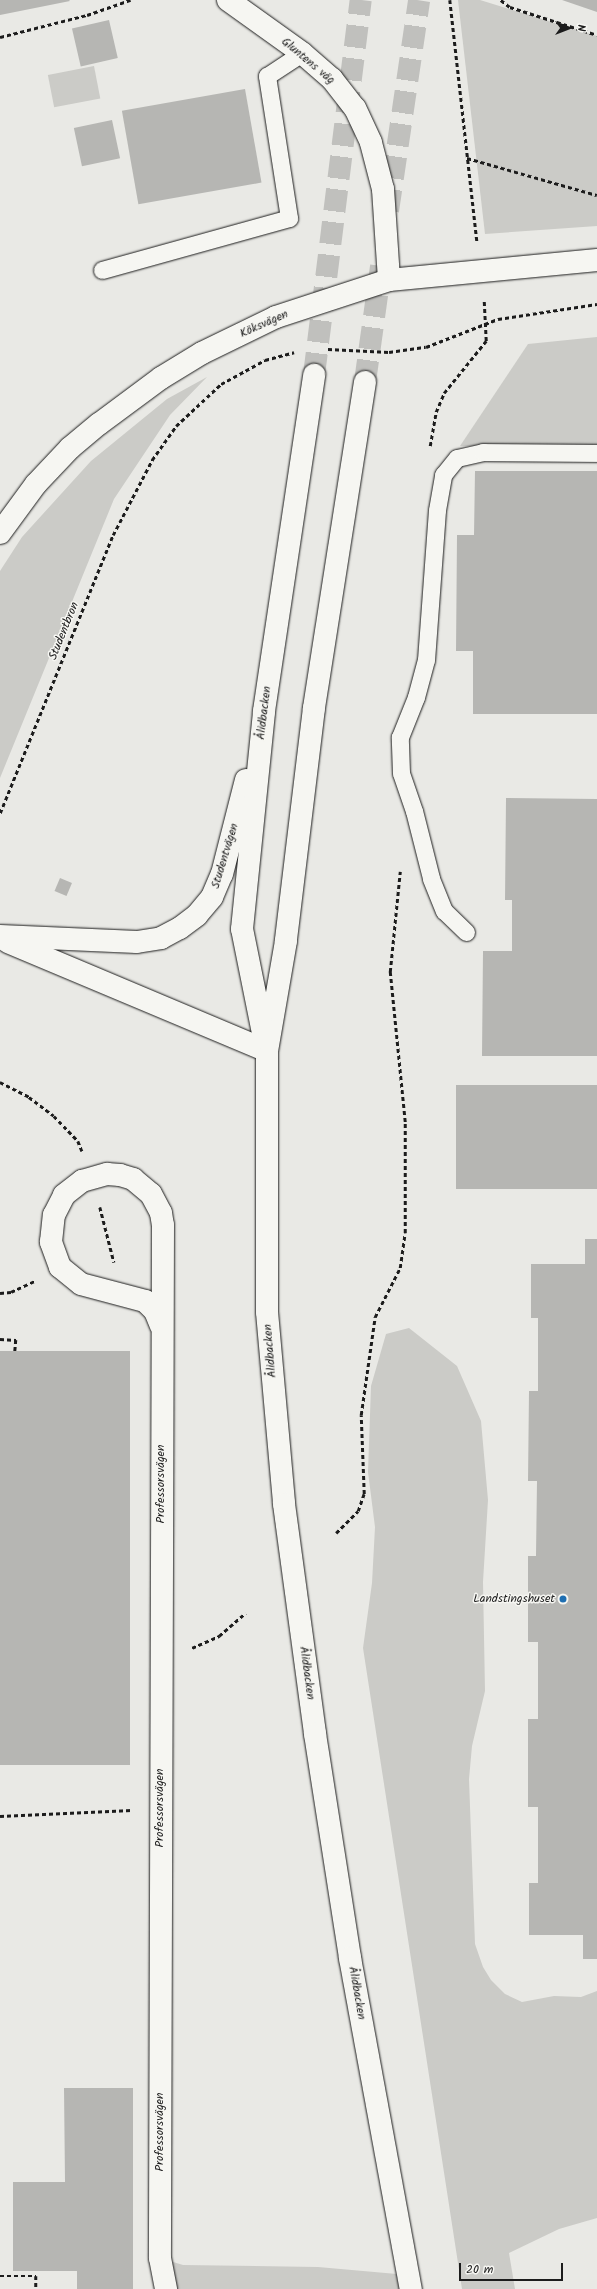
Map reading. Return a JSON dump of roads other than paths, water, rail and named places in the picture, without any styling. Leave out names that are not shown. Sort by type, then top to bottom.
[{"type":"main road","name":"Gluntens väg","points":[[228,0],[302,53],[332,79],[355,108],[371,144],[383,189],[389,280]]},
{"type":"main road","name":"Köksvägen","points":[[0,533],[36,484],[70,448],[161,378],[202,353],[276,317],[389,280],[597,260]]},
{"type":"main road","name":"Ålidbacken","points":[[267,1051],[242,930],[264,711],[314,375]]},
{"type":"main road","name":"Ålidbacken","points":[[365,382],[314,708],[286,941],[267,1051],[267,1312],[284,1504],[315,1734],[350,1958],[411,2289]]},
{"type":"main road","name":"Studentvägen","points":[[0,937],[137,942],[161,938],[180,928],[197,915],[212,897],[222,874],[264,711]]},
{"type":"main road","name":"Studentvägen","points":[[0,937],[267,1051]]},
{"type":"main road","name":"Professorsvägen","points":[[161,1326],[155,1311],[145,1301],[81,1284],[60,1267],[53,1249],[52,1228],[58,1204],[71,1188],[93,1177],[120,1175],[133,1179],[151,1194],[161,1213],[161,1326],[160,1663],[160,2258],[166,2289]]},
{"type":"lane","points":[[102,270],[289,218],[267,76],[302,53]]},
{"type":"lane","points":[[466,932],[444,910],[431,878],[414,811],[401,773],[400,737],[416,698],[426,660],[437,510],[443,475],[457,458],[482,452],[597,453]]},
{"type":"tunnel","points":[[314,375],[361,0]]},
{"type":"tunnel","points":[[388,211],[419,0]]},
{"type":"tunnel","points":[[365,382],[381,266]]},
{"type":"place","name":"Landstingshuset","points":[[563,1599]]}]
